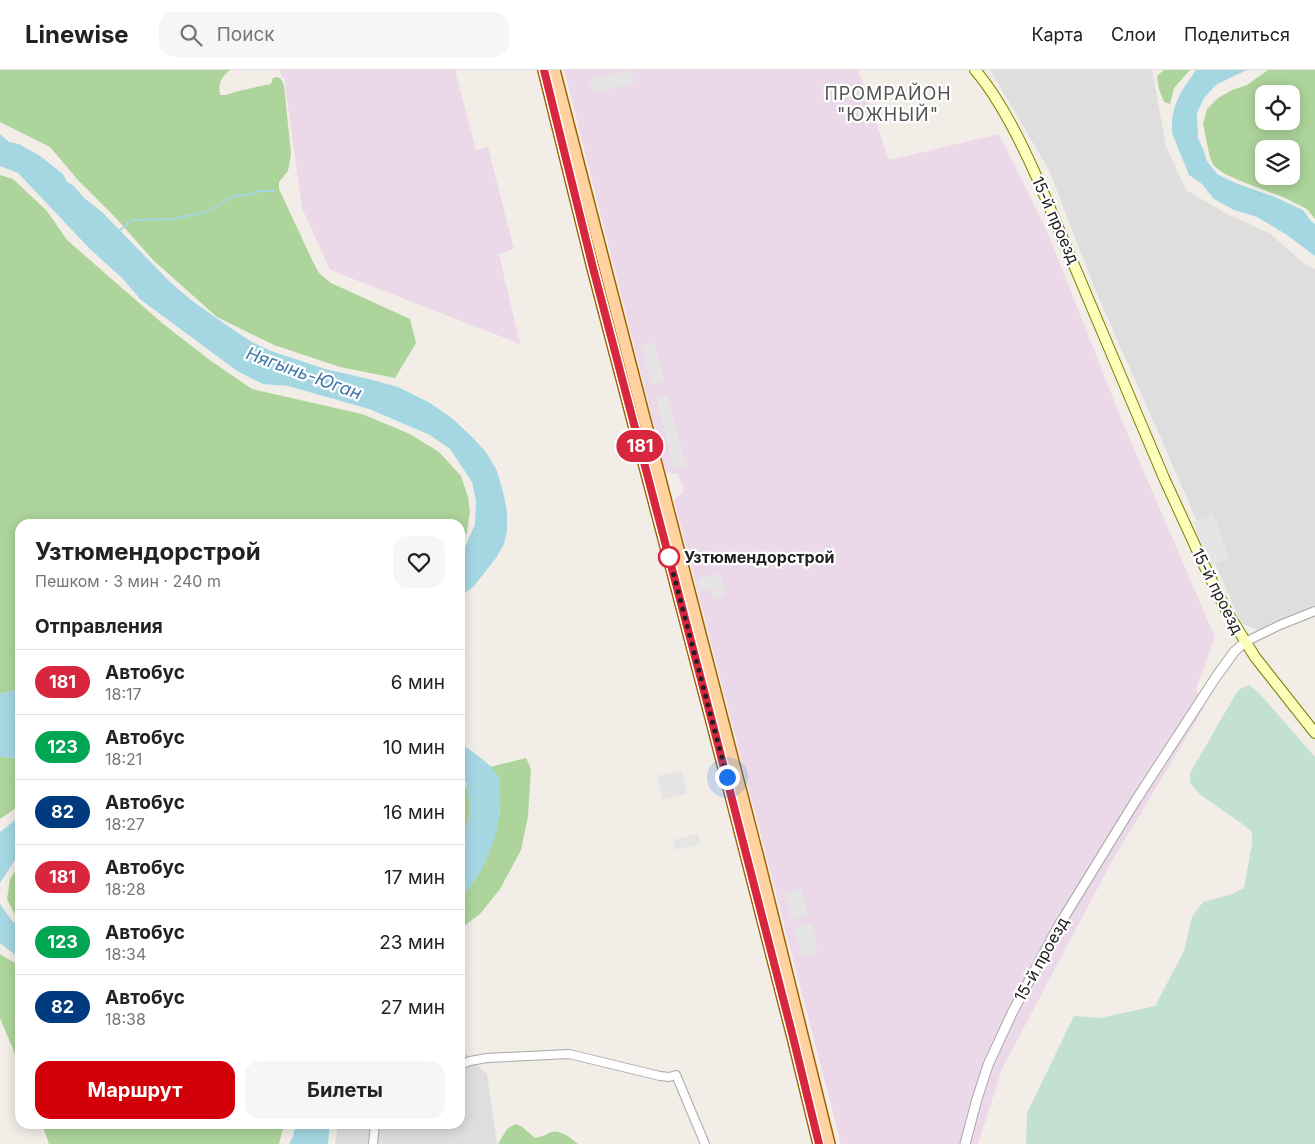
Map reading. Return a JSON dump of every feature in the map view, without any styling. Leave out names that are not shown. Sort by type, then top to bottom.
[{"type":"main road","points":[[544,70],[599,266]]},
{"type":"main road","points":[[554,70],[599,266],[713,725],[754,863],[829,1144]]},
{"type":"main road","name":"15-й проезд","points":[[975,70],[992,94],[1028,157],[1203,563],[1227,612],[1245,642]]},
{"type":"main road","points":[[1245,642],[1270,678],[1315,733]]},
{"type":"main road","points":[[754,863],[819,1144]]},
{"type":"street","points":[[1245,642],[1315,611]]},
{"type":"street","name":"15-й проезд","points":[[965,1144],[988,1065],[1013,1011],[1058,927],[1136,800],[1211,685],[1234,652],[1245,642]]},
{"type":"street","points":[[465,1063],[487,1058],[569,1054],[660,1076],[669,1077],[676,1074],[705,1144]]},
{"type":"street","points":[[374,1144],[375,1129]]},
{"type":"shaded area","points":[[280,70],[455,70],[476,150],[488,147],[514,249],[499,254],[520,344],[330,270],[302,208],[284,77],[282,78]]},
{"type":"shaded area","points":[[564,70],[858,70],[889,160],[999,134],[1046,229],[1123,423],[1215,637],[1196,689],[1204,708],[1111,863],[1002,1069],[978,1144],[841,1144],[674,500],[684,491],[678,474],[666,472]]},
{"type":"shaded area","points":[[631,70],[634,83],[593,93],[590,80]]},
{"type":"shaded area","points":[[990,70],[1152,70],[1166,146],[1186,190],[1225,213],[1269,233],[1305,264],[1315,269],[1315,606],[1257,630],[1241,623],[1096,292],[1049,170]]},
{"type":"shaded area","points":[[654,342],[664,381],[652,384],[642,345]]},
{"type":"shaded area","points":[[667,396],[686,466],[674,469],[656,399]]},
{"type":"shaded area","points":[[1213,514],[1230,558],[1210,566],[1193,522]]},
{"type":"shaded area","points":[[720,573],[726,595],[713,598],[710,588],[700,590],[697,579]]},
{"type":"shaded area","points":[[682,770],[687,794],[663,800],[657,776]]},
{"type":"shaded area","points":[[698,833],[701,844],[676,850],[673,840]]},
{"type":"shaded area","points":[[801,888],[808,914],[792,920],[785,893]]},
{"type":"shaded area","points":[[811,923],[818,952],[801,956],[794,928]]},
{"type":"shaded area","points":[[465,1053],[487,1074],[497,1144],[335,1144],[337,1129],[465,1129]]},
{"type":"green space","points":[[0,70],[230,70],[221,81],[219,87],[220,95],[271,84],[273,78],[281,79],[284,85],[291,154],[288,171],[279,182],[279,189],[319,273],[331,283],[410,319],[416,343],[395,378],[340,367],[274,345],[217,317],[153,260],[116,218],[78,180],[50,147],[0,122]]},
{"type":"green space","points":[[1164,70],[1190,70],[1174,88],[1170,104],[1164,102],[1159,89],[1157,76]]},
{"type":"green space","points":[[1268,70],[1315,70],[1315,219],[1307,209],[1223,173],[1214,166],[1210,158],[1203,124],[1207,109],[1218,98],[1232,90],[1247,85]]},
{"type":"green space","points":[[0,175],[13,179],[47,211],[67,240],[162,323],[211,361],[252,389],[362,414],[410,434],[439,452],[461,476],[468,497],[470,512],[465,535],[465,519],[15,519],[15,690],[0,694]]},
{"type":"green space","points":[[1249,685],[1259,693],[1315,757],[1315,1144],[1026,1144],[1027,1113],[1074,1016],[1100,1018],[1155,1006],[1184,951],[1192,917],[1203,902],[1232,894],[1244,888],[1252,844],[1252,832],[1202,796],[1190,782],[1190,773],[1238,690]]},
{"type":"green space","points":[[0,756],[15,757],[15,808],[0,819]]},
{"type":"green space","points":[[526,758],[531,769],[528,816],[521,850],[500,889],[480,914],[465,925],[465,893],[477,877],[500,814],[499,779],[490,767]]},
{"type":"green space","points":[[465,784],[470,801],[469,818],[465,830]]},
{"type":"green space","points":[[15,872],[15,915],[7,899],[10,879]]},
{"type":"green space","points":[[0,954],[15,963],[15,1054],[0,1018]]},
{"type":"green space","points":[[515,1124],[521,1126],[535,1138],[554,1131],[565,1135],[578,1144],[498,1144],[507,1129]]},
{"type":"green space","points":[[44,1129],[283,1129],[279,1144],[49,1144]]},
{"type":"water","points":[[1196,70],[1247,70],[1216,85],[1204,98],[1197,113],[1198,138],[1207,161],[1217,174],[1303,210],[1315,224],[1315,256],[1287,235],[1257,217],[1234,210],[1214,199],[1202,184],[1189,175],[1172,133],[1172,118],[1181,92]]},
{"type":"water","name":"Нягынь-Юган","points":[[0,134],[9,142],[19,144],[40,156],[63,174],[67,182],[74,186],[84,198],[102,212],[170,282],[191,300],[252,342],[271,351],[325,369],[398,387],[430,403],[453,419],[486,452],[497,471],[507,511],[507,530],[504,544],[496,558],[474,586],[465,593],[465,546],[475,524],[476,500],[472,482],[450,449],[430,435],[369,409],[288,386],[263,384],[237,371],[140,299],[123,279],[90,249],[18,173],[0,166]]},
{"type":"water","points":[[15,690],[15,757],[0,756],[0,694]]},
{"type":"water","points":[[465,747],[482,759],[499,779],[500,805],[491,849],[476,879],[465,893],[465,830],[469,819],[469,798],[466,783]]},
{"type":"water","points":[[15,820],[15,860],[0,883],[0,832]]},
{"type":"water","points":[[0,904],[15,923],[15,954],[0,943]]},
{"type":"water","points":[[295,1129],[330,1129],[328,1144],[289,1144]]},
{"type":"waterway","points":[[119,231],[132,220],[174,219],[209,211],[231,197],[260,191],[274,191]]},
{"type":"bus line","name":"181","points":[[544,70],[593,268],[713,725],[819,1144]]},
{"type":"place","name":"Узтюмендорстрой","points":[[669,557]]},
{"type":"district","name":"ПРОМРАЙОН \"ЮЖНЫЙ\"","points":[[888,103]]},
{"type":"route","points":[[669,557],[727,777]]}]
